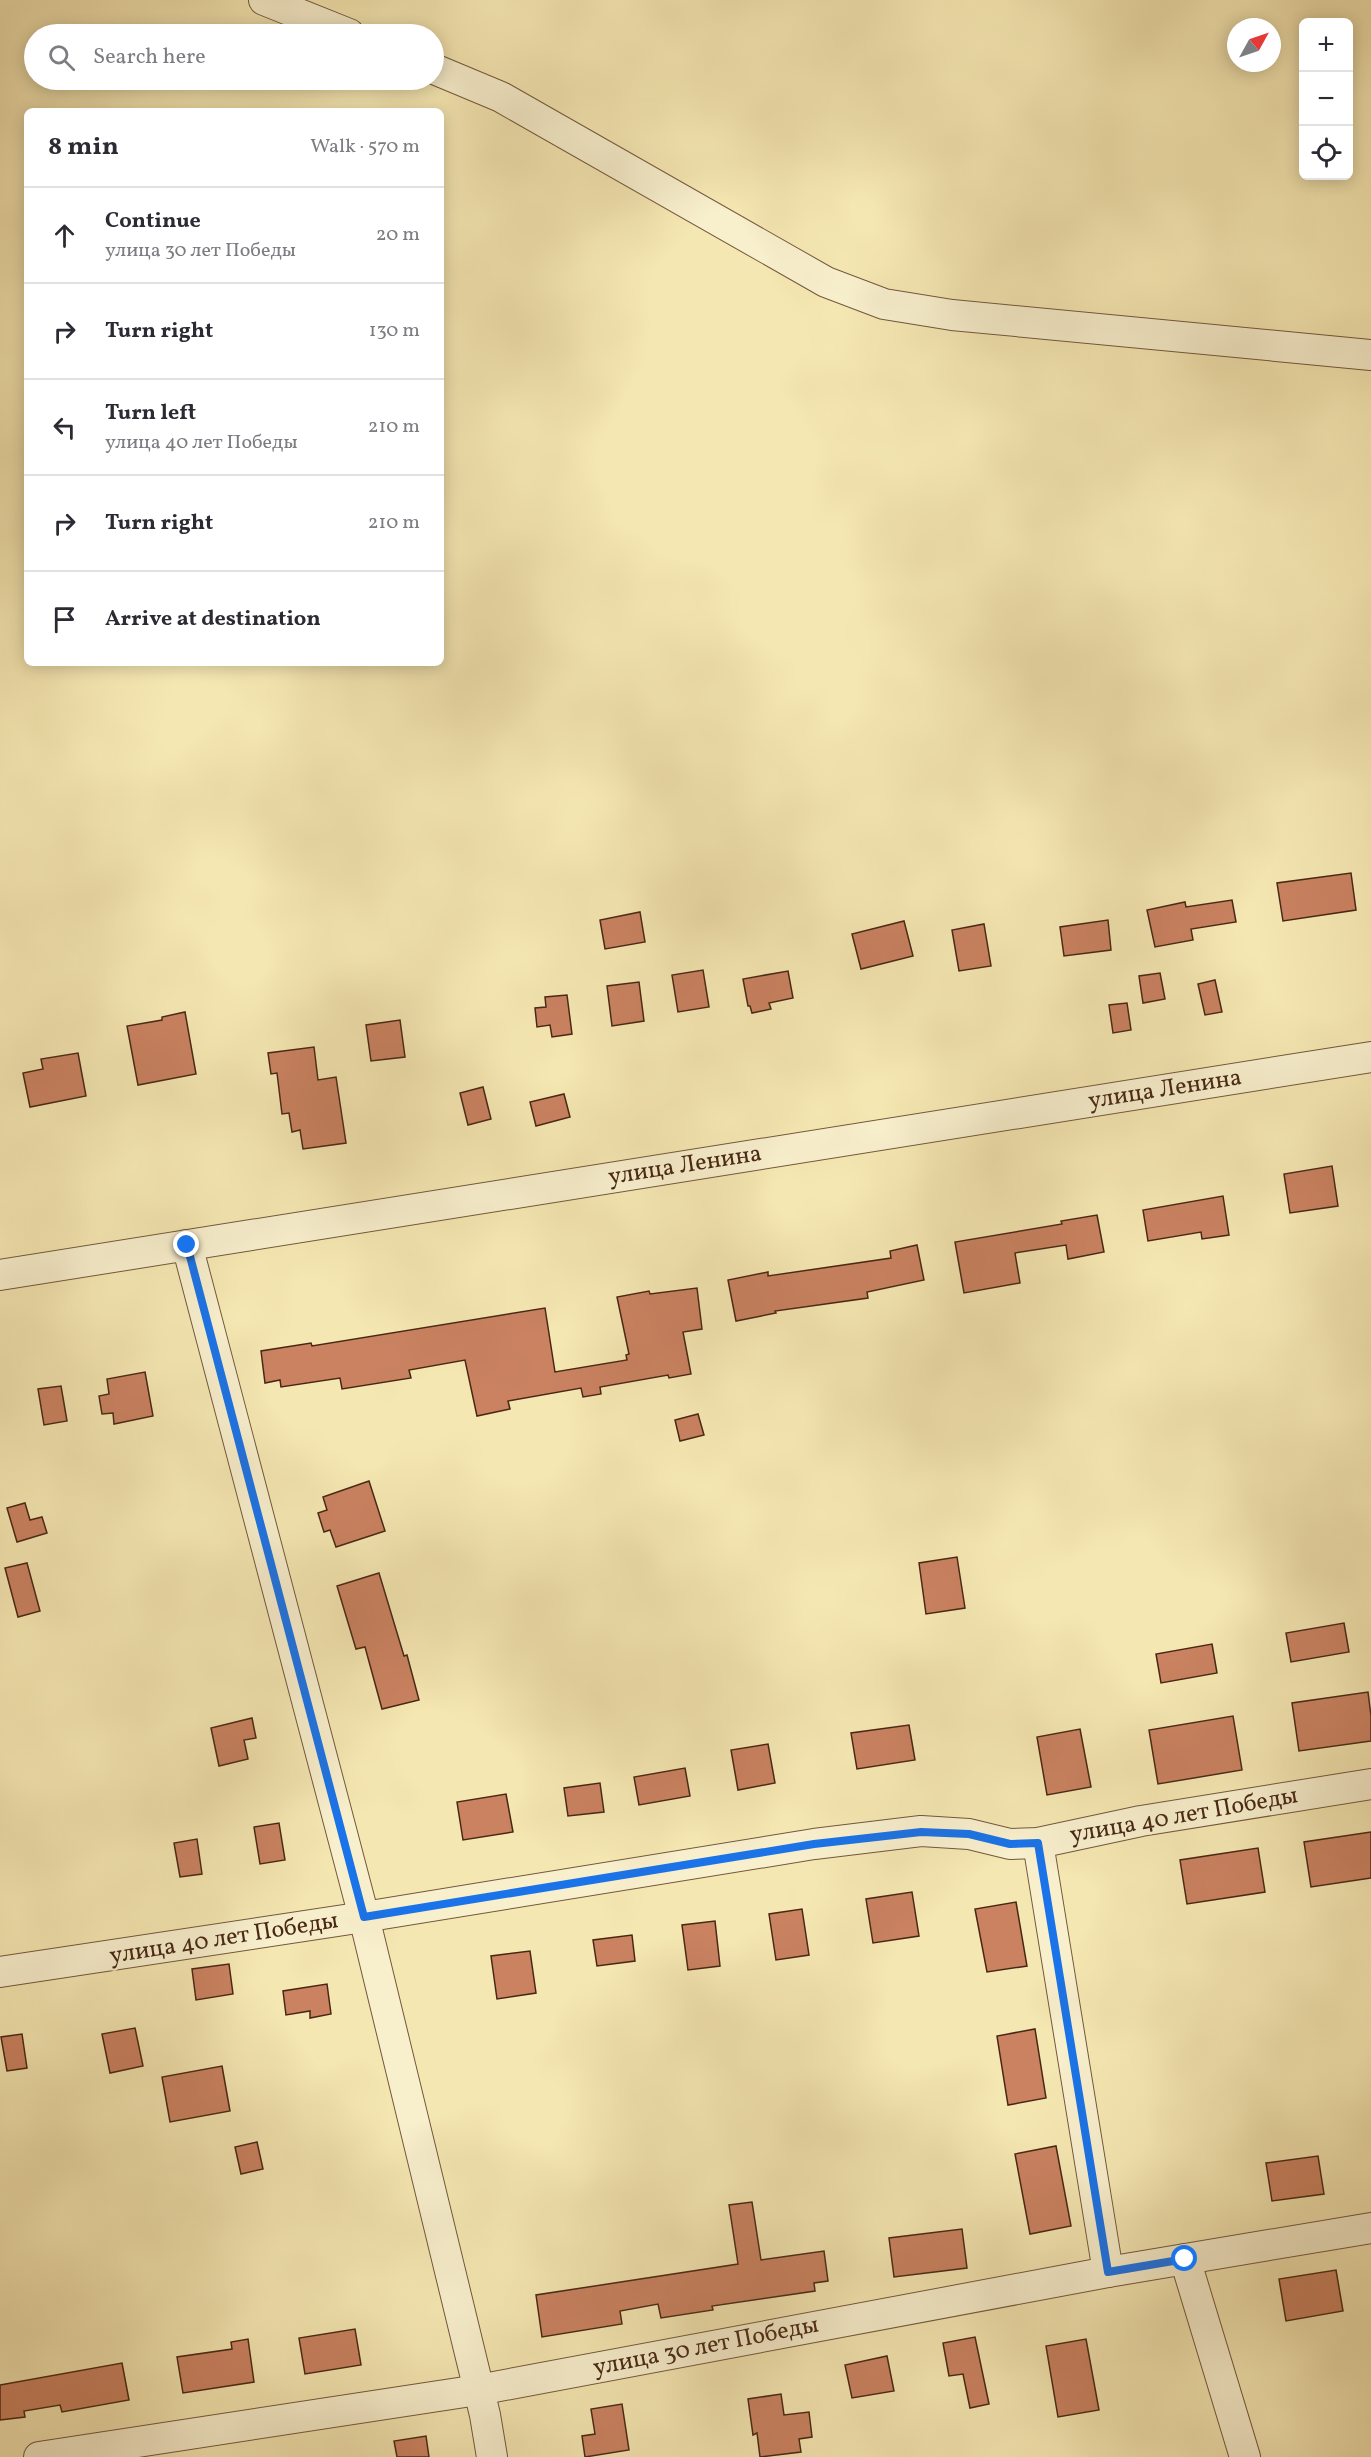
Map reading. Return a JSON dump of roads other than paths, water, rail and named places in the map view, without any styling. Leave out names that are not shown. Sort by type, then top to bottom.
[{"type":"street","points":[[264,0],[323,24]]},
{"type":"street","points":[[444,73],[501,97],[826,282],[884,304],[952,315],[1371,355]]},
{"type":"street","name":"улица Ленина","points":[[0,1275],[1371,1057]]},
{"type":"street","points":[[187,1245],[364,1917],[478,2390],[492,2457]]},
{"type":"street","name":"улица 40 лет Победы","points":[[0,1972],[364,1917],[814,1844],[921,1832],[969,1834],[1010,1844],[1038,1843],[1141,1821],[1371,1784]]},
{"type":"street","points":[[1038,1843],[1108,2272]]},
{"type":"street","name":"улица 30 лет Победы","points":[[39,2457],[478,2390],[1108,2272],[1371,2228]]},
{"type":"street","points":[[1185,2259],[1245,2457]]}]
